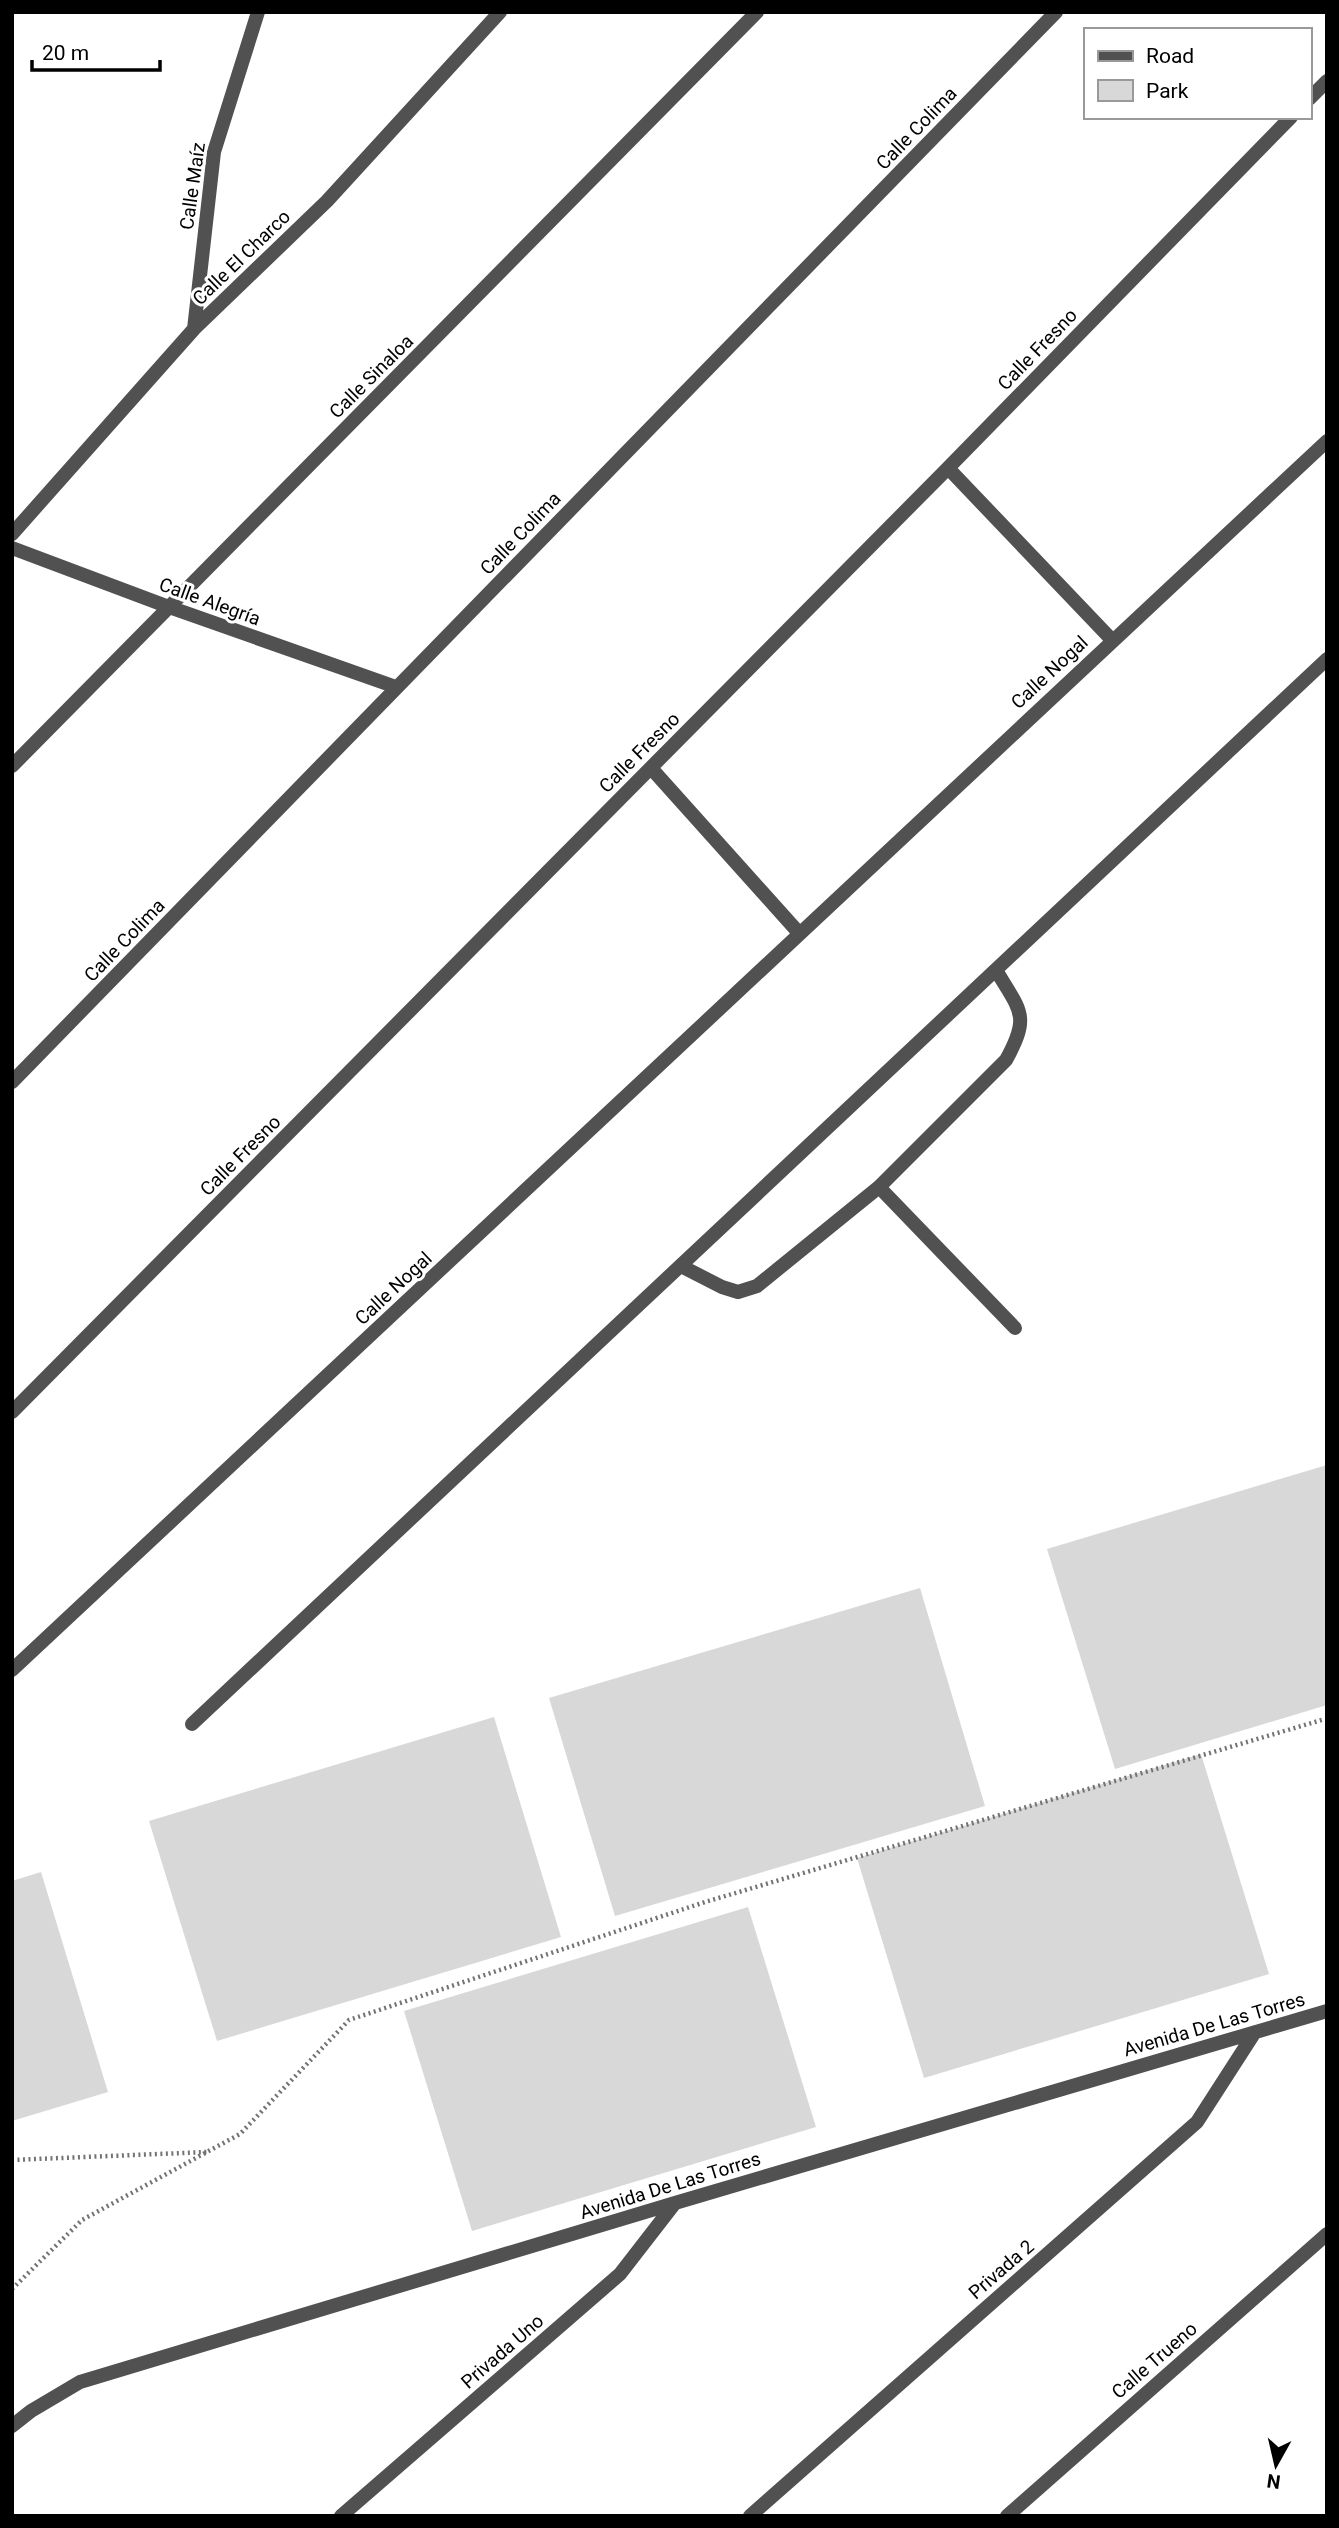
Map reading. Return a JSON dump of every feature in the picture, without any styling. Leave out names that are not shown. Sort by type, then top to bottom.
[{"type":"street","name":"Calle Maíz","points":[[194,329],[214,152],[258,12]]},
{"type":"street","name":"Calle El Charco","points":[[12,534],[194,329],[327,201],[500,12]]},
{"type":"street","name":"Calle Sinaloa","points":[[12,766],[757,12]]},
{"type":"street","name":"Calle Colima","points":[[12,1082],[1056,12]]},
{"type":"street","points":[[1311,97],[1327,81]]},
{"type":"street","name":"Calle Fresno","points":[[12,1412],[948,468],[1289,119]]},
{"type":"street","name":"Calle Nogal","points":[[12,1670],[1327,441]]},
{"type":"street","points":[[948,468],[1112,640]]},
{"type":"street","name":"Calle Alegría","points":[[12,548],[396,687]]},
{"type":"street","points":[[192,1724],[1327,659]]},
{"type":"street","points":[[651,768],[799,933]]},
{"type":"street","points":[[681,1266],[738,1292],[757,1286],[879,1187],[1006,1060],[1019,1037],[1021,1012],[996,970]]},
{"type":"street","points":[[879,1187],[1015,1328]]},
{"type":"street","name":"Avenida De Las Torres","points":[[12,2426],[31,2411],[80,2382],[1327,2011]]},
{"type":"street","name":"Privada 2","points":[[750,2516],[1197,2122],[1255,2032]]},
{"type":"street","name":"Privada Uno","points":[[341,2516],[620,2274],[675,2203]]},
{"type":"street","name":"Calle Trueno","points":[[1007,2516],[1327,2234]]},
{"type":"path","points":[[12,2289],[82,2220],[240,2134],[349,2020],[705,1902],[1325,1719]]},
{"type":"path","points":[[12,2160],[208,2152]]},
{"type":"green space","points":[[1327,1465],[1327,1705],[1115,1769],[1047,1549]]},
{"type":"green space","points":[[920,1588],[985,1806],[615,1916],[549,1698]]},
{"type":"green space","points":[[494,1717],[561,1937],[217,2041],[149,1821]]},
{"type":"green space","points":[[1201,1754],[1269,1974],[924,2078],[857,1858]]},
{"type":"green space","points":[[41,1872],[108,2092],[12,2121],[12,1881]]},
{"type":"green space","points":[[748,1907],[816,2127],[472,2231],[404,2011]]}]
